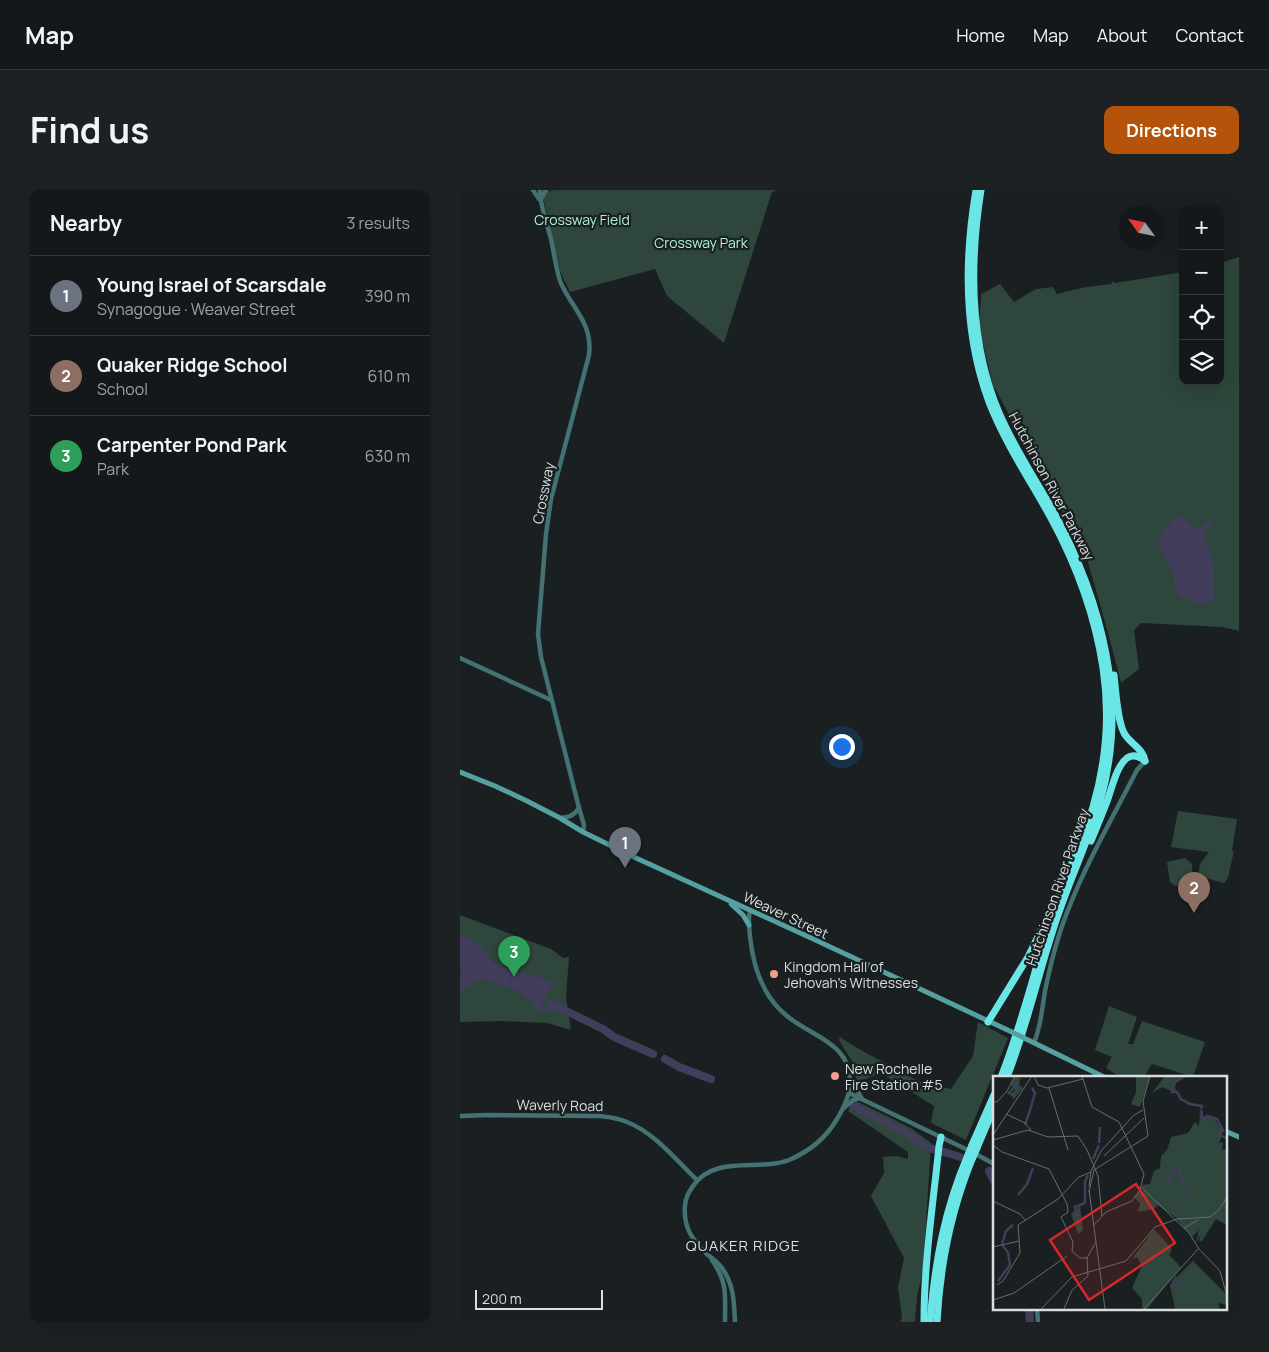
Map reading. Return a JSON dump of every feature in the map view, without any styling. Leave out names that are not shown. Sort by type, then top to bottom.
[{"type":"highway","name":"Hutchinson River Parkway","points":[[974,190],[968,262],[968,294],[973,341],[980,372],[989,403],[1002,431],[1073,563],[1093,622],[1103,669],[1106,716],[1103,762],[1092,808],[1048,926],[1019,1028],[1001,1076]]},
{"type":"highway","name":"Hutchinson River Parkway","points":[[981,190],[975,241],[974,295],[978,342],[985,372],[1007,431],[1059,522],[1087,584],[1099,622],[1110,684],[1111,732],[1108,764],[1102,794],[1092,826],[1053,929],[1029,1012],[1007,1076]]},
{"type":"highway","points":[[1087,584],[1100,620],[1111,660],[1122,728],[1128,739],[1142,751],[1145,761]]},
{"type":"highway","points":[[1069,886],[1106,804],[1120,766],[1125,760],[1133,756],[1138,756],[1145,761]]},
{"type":"highway","points":[[988,1022],[1028,957],[1070,868]]},
{"type":"highway","points":[[975,1147],[993,1097]]},
{"type":"highway","points":[[930,1322],[934,1277],[942,1231],[955,1187],[993,1110]]},
{"type":"highway","points":[[924,1322],[929,1224],[941,1137]]},
{"type":"highway","points":[[937,1322],[942,1272],[949,1233],[970,1156]]},
{"type":"main road","name":"Weaver Street","points":[[460,772],[503,790],[636,858],[1014,1033],[1102,1076]]},
{"type":"main road","points":[[727,900],[741,912],[749,925]]},
{"type":"main road","points":[[1226,1131],[1239,1137]]},
{"type":"street","points":[[533,190],[540,200],[546,190]]},
{"type":"street","name":"Crossway","points":[[540,190],[540,200],[560,279],[588,331],[590,349],[551,499],[546,534],[538,634],[541,657],[584,825],[584,832]]},
{"type":"street","points":[[460,658],[551,700]]},
{"type":"street","points":[[1034,1043],[1039,1029],[1052,958],[1070,903],[1137,770],[1145,761]]},
{"type":"street","points":[[560,818],[572,816],[579,808]]},
{"type":"street","points":[[735,1322],[731,1285],[723,1269],[694,1241],[688,1231],[685,1212],[689,1191],[697,1180],[721,1167],[776,1163],[788,1160],[808,1149],[825,1136],[834,1124],[849,1093],[850,1079],[847,1064],[835,1047],[789,1018],[767,994],[760,982],[754,964],[749,925],[750,910]]},
{"type":"street","points":[[850,1079],[861,1099]]},
{"type":"street","points":[[849,1093],[978,1154],[993,1163]]},
{"type":"street","points":[[843,1108],[853,1100],[861,1099]]},
{"type":"street","name":"Waverly Road","points":[[460,1116],[600,1116],[615,1118],[644,1131],[697,1180]]},
{"type":"street","points":[[708,1255],[723,1278],[726,1292],[725,1322]]},
{"type":"green space","name":"Crossway Park","points":[[554,190],[778,190],[772,192],[724,343],[667,296],[655,269],[570,292],[560,271],[542,193]]},
{"type":"green space","points":[[1239,257],[1239,631],[1222,627],[1141,623],[1134,630],[1139,669],[1121,683],[1086,555],[993,385],[982,340],[980,340],[977,317],[980,316],[981,294],[1000,284],[1014,302],[1036,289],[1053,287],[1057,294],[1086,287],[1112,284],[1112,281],[1115,283],[1179,273],[1179,385],[1224,385],[1224,262]]},
{"type":"green space","points":[[1178,811],[1237,819],[1232,851],[1234,851],[1228,878],[1224,883],[1198,876],[1200,864],[1209,852],[1171,847]]},
{"type":"green space","points":[[1185,858],[1192,864],[1193,883],[1176,886],[1170,882],[1167,862]]},
{"type":"green space","points":[[460,915],[551,949],[563,958],[569,957],[566,997],[571,1030],[547,1023],[460,1022]]},
{"type":"green space","points":[[1109,1006],[1137,1017],[1128,1044],[1133,1044],[1142,1021],[1205,1042],[1193,1076],[1152,1064],[1145,1076],[1118,1076],[1106,1068],[1112,1057],[1095,1050]]},
{"type":"green space","points":[[978,1022],[1008,1038],[966,1140],[931,1123],[934,1106],[881,1073],[857,1081],[853,1063],[839,1040],[840,1037],[920,1082],[951,1089],[973,1056]]},
{"type":"green space","points":[[854,1100],[911,1128],[931,1143],[923,1272],[917,1296],[915,1322],[900,1322],[902,1318],[898,1288],[904,1258],[871,1196],[884,1173],[883,1157],[896,1156],[908,1159],[908,1152],[848,1111]]},
{"type":"shaded area","points":[[1217,516],[1222,521],[1216,518],[1203,534],[1212,560],[1215,592],[1212,600],[1203,605],[1182,597],[1177,592],[1171,569],[1161,550],[1159,539],[1167,525],[1177,518],[1181,517],[1198,530]]},
{"type":"shaded area","points":[[460,935],[471,939],[482,948],[494,964],[512,972],[527,973],[553,982],[538,1012],[533,1002],[518,991],[482,979],[460,991],[460,977],[462,973],[460,964]]},
{"type":"waterway","points":[[550,1003],[603,1029],[614,1037],[653,1054]]},
{"type":"waterway","points":[[540,1008],[550,1010],[554,1006]]},
{"type":"waterway","points":[[665,1059],[679,1067],[711,1079]]},
{"type":"waterway","points":[[854,1106],[904,1131],[923,1145],[933,1149]]},
{"type":"waterway","points":[[941,1151],[960,1157]]},
{"type":"waterway","points":[[989,1171],[993,1179]]},
{"type":"waterway","points":[[1029,1310],[1030,1322]]},
{"type":"place","name":"Young Israel of Scarsdale","points":[[625,868]]},
{"type":"place","name":"Quaker Ridge School","points":[[1194,913]]},
{"type":"place","name":"Kingdom Hall of Jehovah’s Witnesses","points":[[774,974]]},
{"type":"place","name":"Carpenter Pond Park","points":[[514,977]]},
{"type":"place","name":"New Rochelle Fire Station #5","points":[[835,1076]]},
{"type":"district","name":"QUAKER RIDGE","points":[[743,1245]]},
{"type":"park label","name":"Crossway Field","points":[[582,219]]}]
